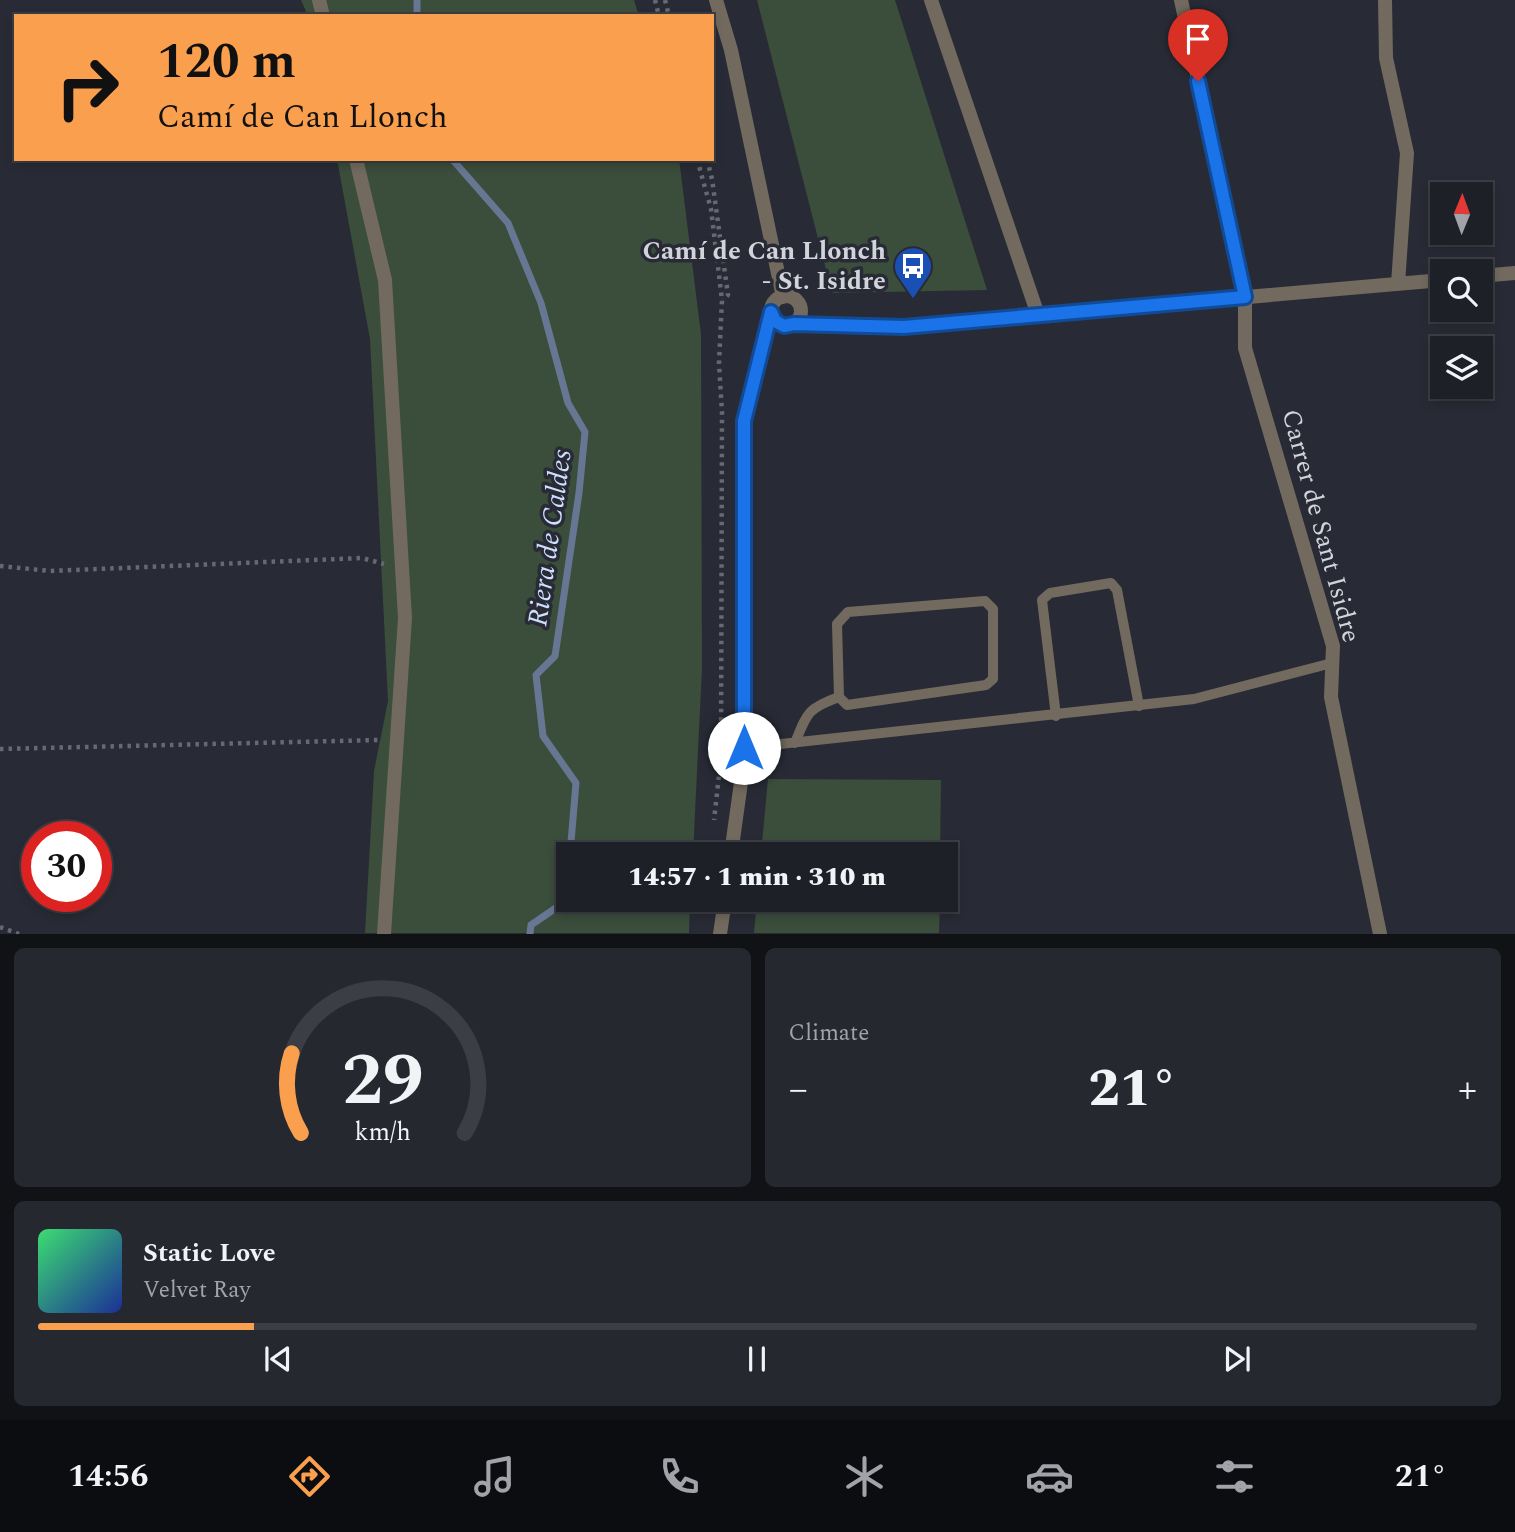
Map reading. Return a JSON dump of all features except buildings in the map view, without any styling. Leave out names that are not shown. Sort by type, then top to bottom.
[{"type":"street","points":[[716,0],[731,50],[783,297]]},
{"type":"street","points":[[931,0],[1038,315]]},
{"type":"street","name":"Carrer de Sant Isidre","points":[[1181,0],[1245,297],[1245,348],[1333,646],[1331,697],[1380,933]]},
{"type":"street","points":[[1385,0],[1386,58],[1407,152],[1398,284]]},
{"type":"street","points":[[356,161],[385,280],[405,618],[384,933]]},
{"type":"street","points":[[1493,275],[1515,272]]},
{"type":"street","points":[[771,312],[775,321],[784,326],[904,327],[1430,281]]},
{"type":"street","points":[[734,842],[744,748],[744,421],[771,312],[775,302],[783,297],[793,298],[799,304],[801,314],[794,324]]},
{"type":"street","points":[[720,933],[723,912]]},
{"type":"lane","points":[[1056,716],[1042,600],[1050,593],[1111,583],[1117,590],[1139,706]]},
{"type":"lane","points":[[985,601],[992,609],[993,679],[986,685],[847,705],[839,697],[837,624],[848,612],[985,601]]},
{"type":"lane","points":[[744,748],[1195,699],[1332,663]]},
{"type":"lane","points":[[795,743],[806,715],[824,702],[839,697]]},
{"type":"path","points":[[698,161],[711,209],[722,300],[719,363],[722,412],[721,758],[713,827]]},
{"type":"path","points":[[708,161],[728,295],[722,300]]},
{"type":"path","points":[[0,566],[50,571],[362,558],[402,568]]},
{"type":"path","points":[[0,750],[397,740]]},
{"type":"path","points":[[0,927],[19,933]]},
{"type":"green space","points":[[301,0],[634,0],[638,14],[307,14]]},
{"type":"green space","points":[[757,0],[895,0],[987,290],[832,293]]},
{"type":"green space","points":[[337,161],[679,161],[701,334],[702,669],[694,842],[556,842],[556,912],[690,912],[689,933],[365,933],[374,771],[388,701],[370,339]]},
{"type":"green space","points":[[768,779],[941,780],[940,842],[762,842]]},
{"type":"green space","points":[[756,912],[940,912],[939,933],[754,933]]},
{"type":"waterway","name":"Riera de Caldes","points":[[417,0],[417,14]]},
{"type":"waterway","name":"Riera de Caldes","points":[[454,161],[508,223],[541,303],[568,403],[585,432],[579,493],[555,656],[536,675],[543,736],[576,783],[571,842]]},
{"type":"waterway","name":"Riera de Caldes","points":[[530,934],[531,925],[556,908]]},
{"type":"place","name":"Camí de Can Llonch - St. Isidre","points":[[913,300]]},
{"type":"route","points":[[744,748],[744,421],[771,312],[775,321],[784,326],[904,327],[1245,297],[1198,81]]}]
